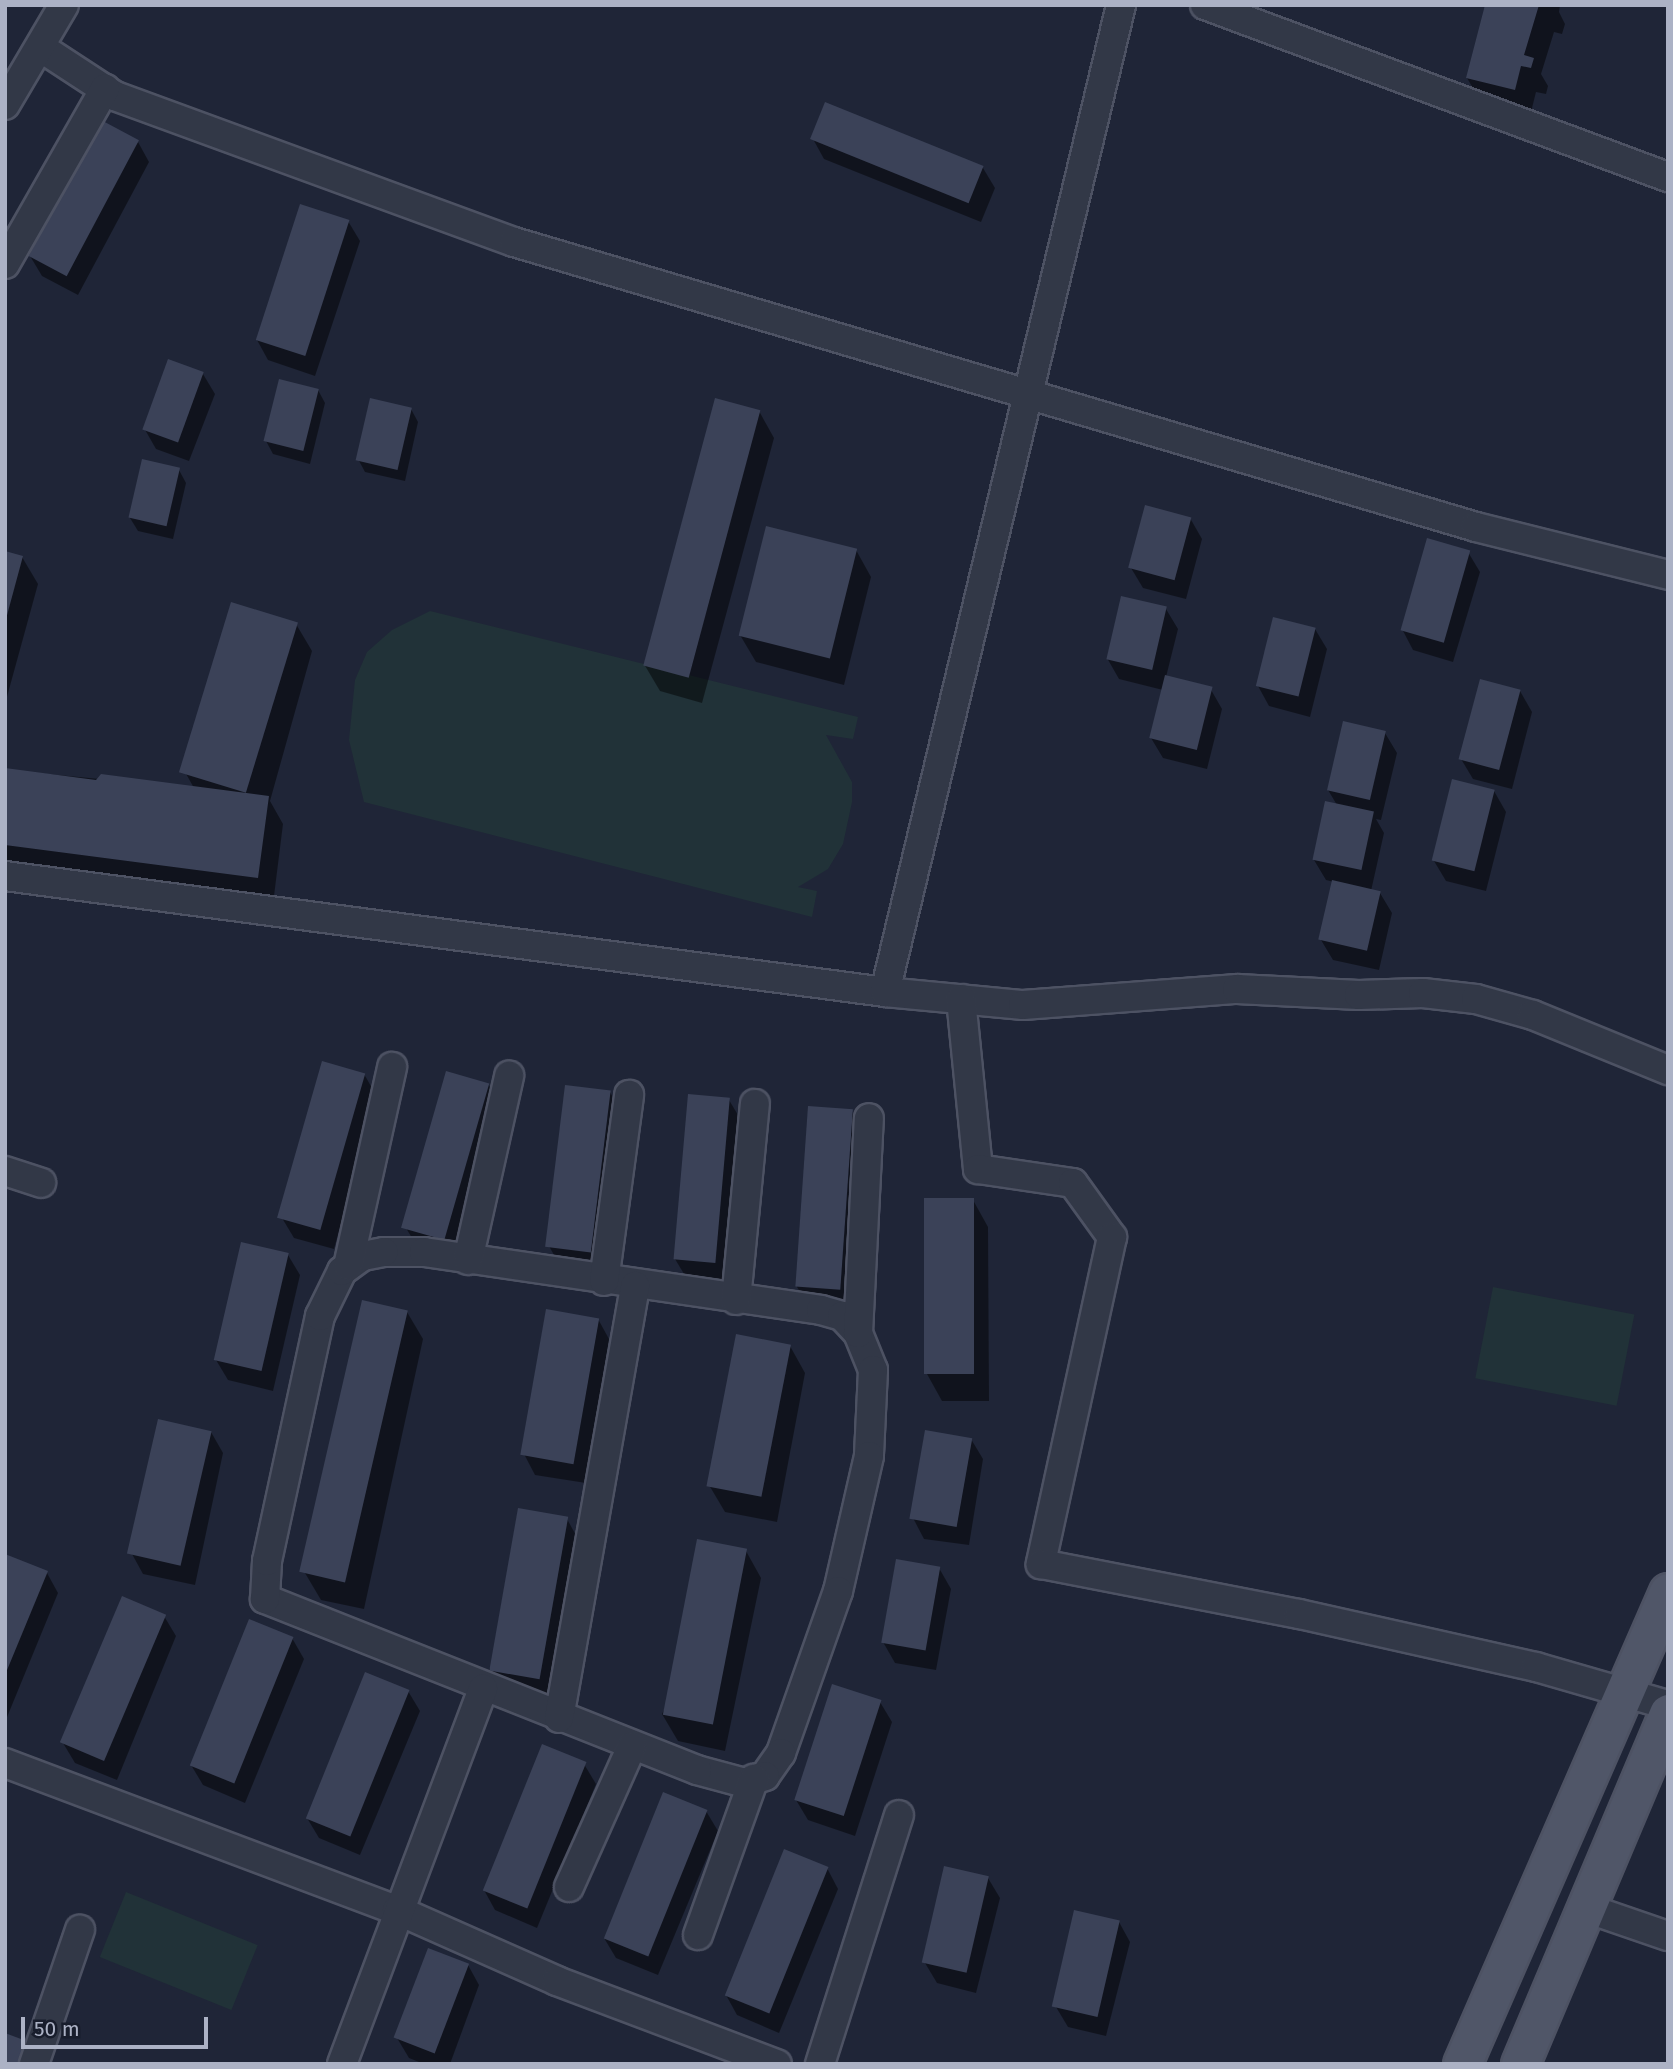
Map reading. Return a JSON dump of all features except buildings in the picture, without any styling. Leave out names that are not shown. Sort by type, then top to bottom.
[{"type":"main road","points":[[1462,2064],[1668,1592]]},
{"type":"main road","points":[[1520,2064],[1668,1713]]},
{"type":"street","points":[[5,105],[64,5]]},
{"type":"street","points":[[885,992],[1121,5]]},
{"type":"street","points":[[1205,5],[1668,177]]},
{"type":"street","points":[[40,47],[105,89],[514,242],[1026,396],[1476,527],[1668,575]]},
{"type":"street","points":[[5,264],[105,89]]},
{"type":"street","points":[[5,876],[885,992],[1023,1005],[1237,989],[1359,995],[1423,993],[1476,999],[1533,1014],[1668,1070]]},
{"type":"street","points":[[961,999],[978,1169],[1073,1183],[1112,1237],[1041,1564],[1299,1614],[1625,1691],[1668,1705]]},
{"type":"street","points":[[348,1266],[363,1256],[384,1252],[468,1260],[635,1286],[821,1310],[842,1316],[858,1333],[873,1370],[874,1405],[869,1456],[838,1591],[781,1753],[765,1776],[745,1783],[697,1770],[483,1689],[399,1650],[265,1599],[267,1561],[320,1315],[348,1266],[392,1067]]},
{"type":"street","points":[[468,1260],[509,1076]]},
{"type":"street","points":[[604,1281],[629,1094]]},
{"type":"street","points":[[736,1300],[755,1104]]},
{"type":"street","points":[[858,1333],[869,1118]]},
{"type":"street","points":[[5,1171],[41,1182]]},
{"type":"street","points":[[559,1718],[635,1286]]},
{"type":"street","points":[[342,2064],[397,1910],[483,1689]]},
{"type":"street","points":[[569,1887],[632,1746]]},
{"type":"street","points":[[5,1763],[397,1910],[556,1981],[777,2064]]},
{"type":"street","points":[[698,1936],[754,1779]]},
{"type":"street","points":[[820,2064],[899,1815]]},
{"type":"street","points":[[1586,1908],[1668,1936]]},
{"type":"street","points":[[34,2064],[80,1930]]},
{"type":"shaded area","points":[[430,611],[858,717],[853,739],[826,735],[852,782],[852,802],[843,844],[828,869],[798,887],[817,891],[812,917],[364,802],[349,740],[355,680],[367,652],[392,630]]},
{"type":"shaded area","points":[[1493,1287],[1634,1314],[1617,1406],[1475,1378]]},
{"type":"shaded area","points":[[126,1892],[258,1945],[231,2010],[100,1957]]}]
